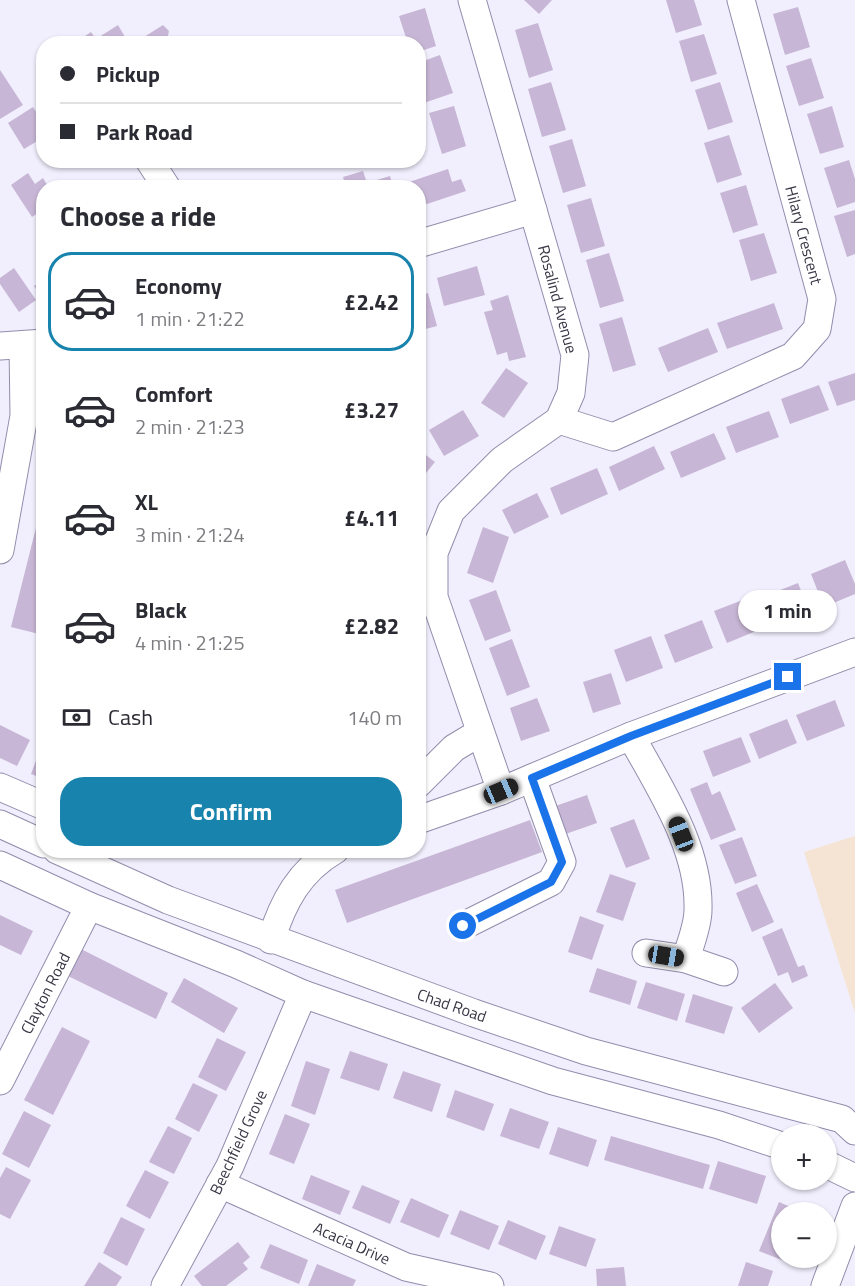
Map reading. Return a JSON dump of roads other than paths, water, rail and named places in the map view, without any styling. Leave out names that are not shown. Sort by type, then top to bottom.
[{"type":"street","name":"Rosalind Avenue","points":[[472,0],[575,355],[571,393],[559,420]]},
{"type":"street","name":"Hilary Crescent","points":[[559,420],[613,437],[793,356],[817,329],[822,299],[741,0]]},
{"type":"street","points":[[426,242],[533,210]]},
{"type":"street","points":[[0,550],[24,416],[22,345]]},
{"type":"street","points":[[501,791],[479,733],[435,597],[434,553],[451,511],[502,460],[559,420]]},
{"type":"street","points":[[426,817],[501,791],[631,736],[855,652]]},
{"type":"street","points":[[426,776],[454,748],[479,733]]},
{"type":"street","points":[[631,736],[673,813],[697,876],[699,913],[686,959]]},
{"type":"street","points":[[463,926],[551,882],[560,869],[562,862],[532,778]]},
{"type":"street","points":[[0,787],[36,803]]},
{"type":"street","points":[[0,824],[36,840]]},
{"type":"street","name":"Chad Road","points":[[75,858],[168,900],[271,940],[586,1051],[842,1119],[855,1131]]},
{"type":"street","points":[[271,940],[280,909],[299,879],[321,858]]},
{"type":"street","points":[[0,865],[89,906],[236,963],[303,994],[553,1081],[719,1125],[771,1142]]},
{"type":"street","name":"Clayton Road","points":[[0,1081],[89,906]]},
{"type":"street","points":[[646,953],[686,959],[724,972]]},
{"type":"street","name":"Beechfield Grove","points":[[165,1286],[230,1166],[303,994]]},
{"type":"street","points":[[837,1169],[855,1178]]},
{"type":"street","name":"Acacia Drive","points":[[220,1184],[406,1267],[490,1286]]},
{"type":"street","points":[[825,1286],[855,1206]]}]
